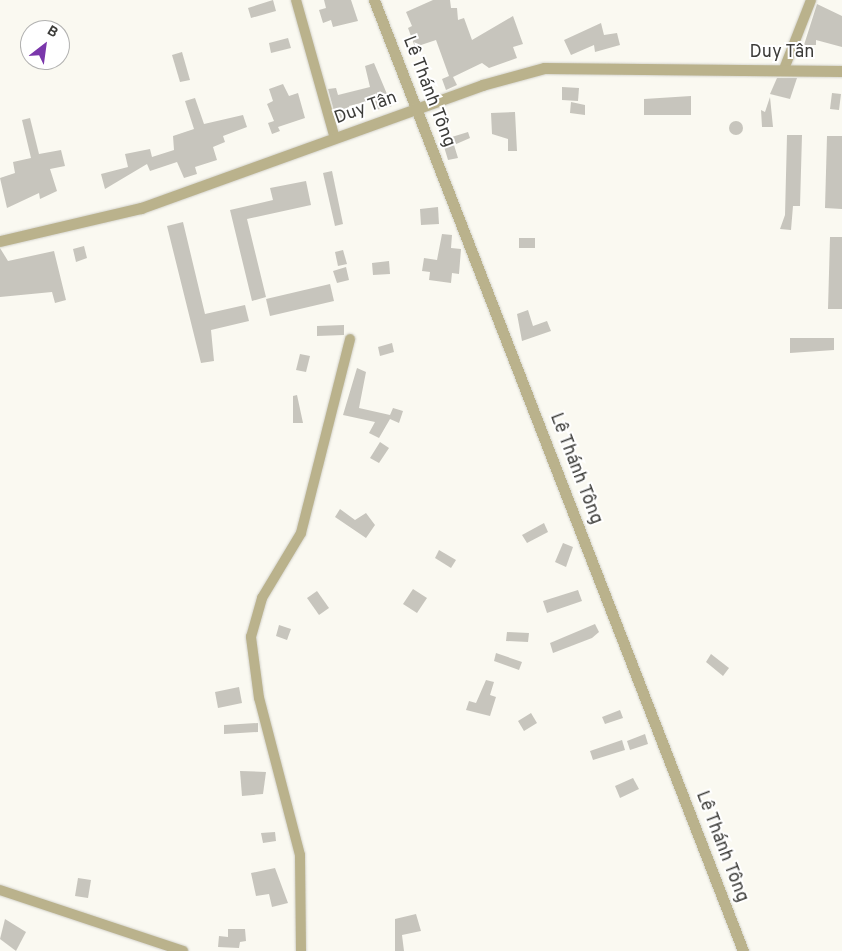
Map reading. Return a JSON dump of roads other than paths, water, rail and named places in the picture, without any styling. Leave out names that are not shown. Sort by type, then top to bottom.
[{"type":"street","points":[[296,0],[335,139]]},
{"type":"street","name":"Lê Thánh Tông","points":[[374,0],[743,951]]},
{"type":"street","points":[[784,69],[811,0]]},
{"type":"street","name":"Duy Tân","points":[[0,241],[141,208],[416,109],[544,68],[695,73],[784,69],[842,71]]},
{"type":"street","points":[[302,951],[300,855],[259,698],[250,637],[262,598],[301,533],[350,340]]},
{"type":"street","points":[[0,890],[183,951]]}]
